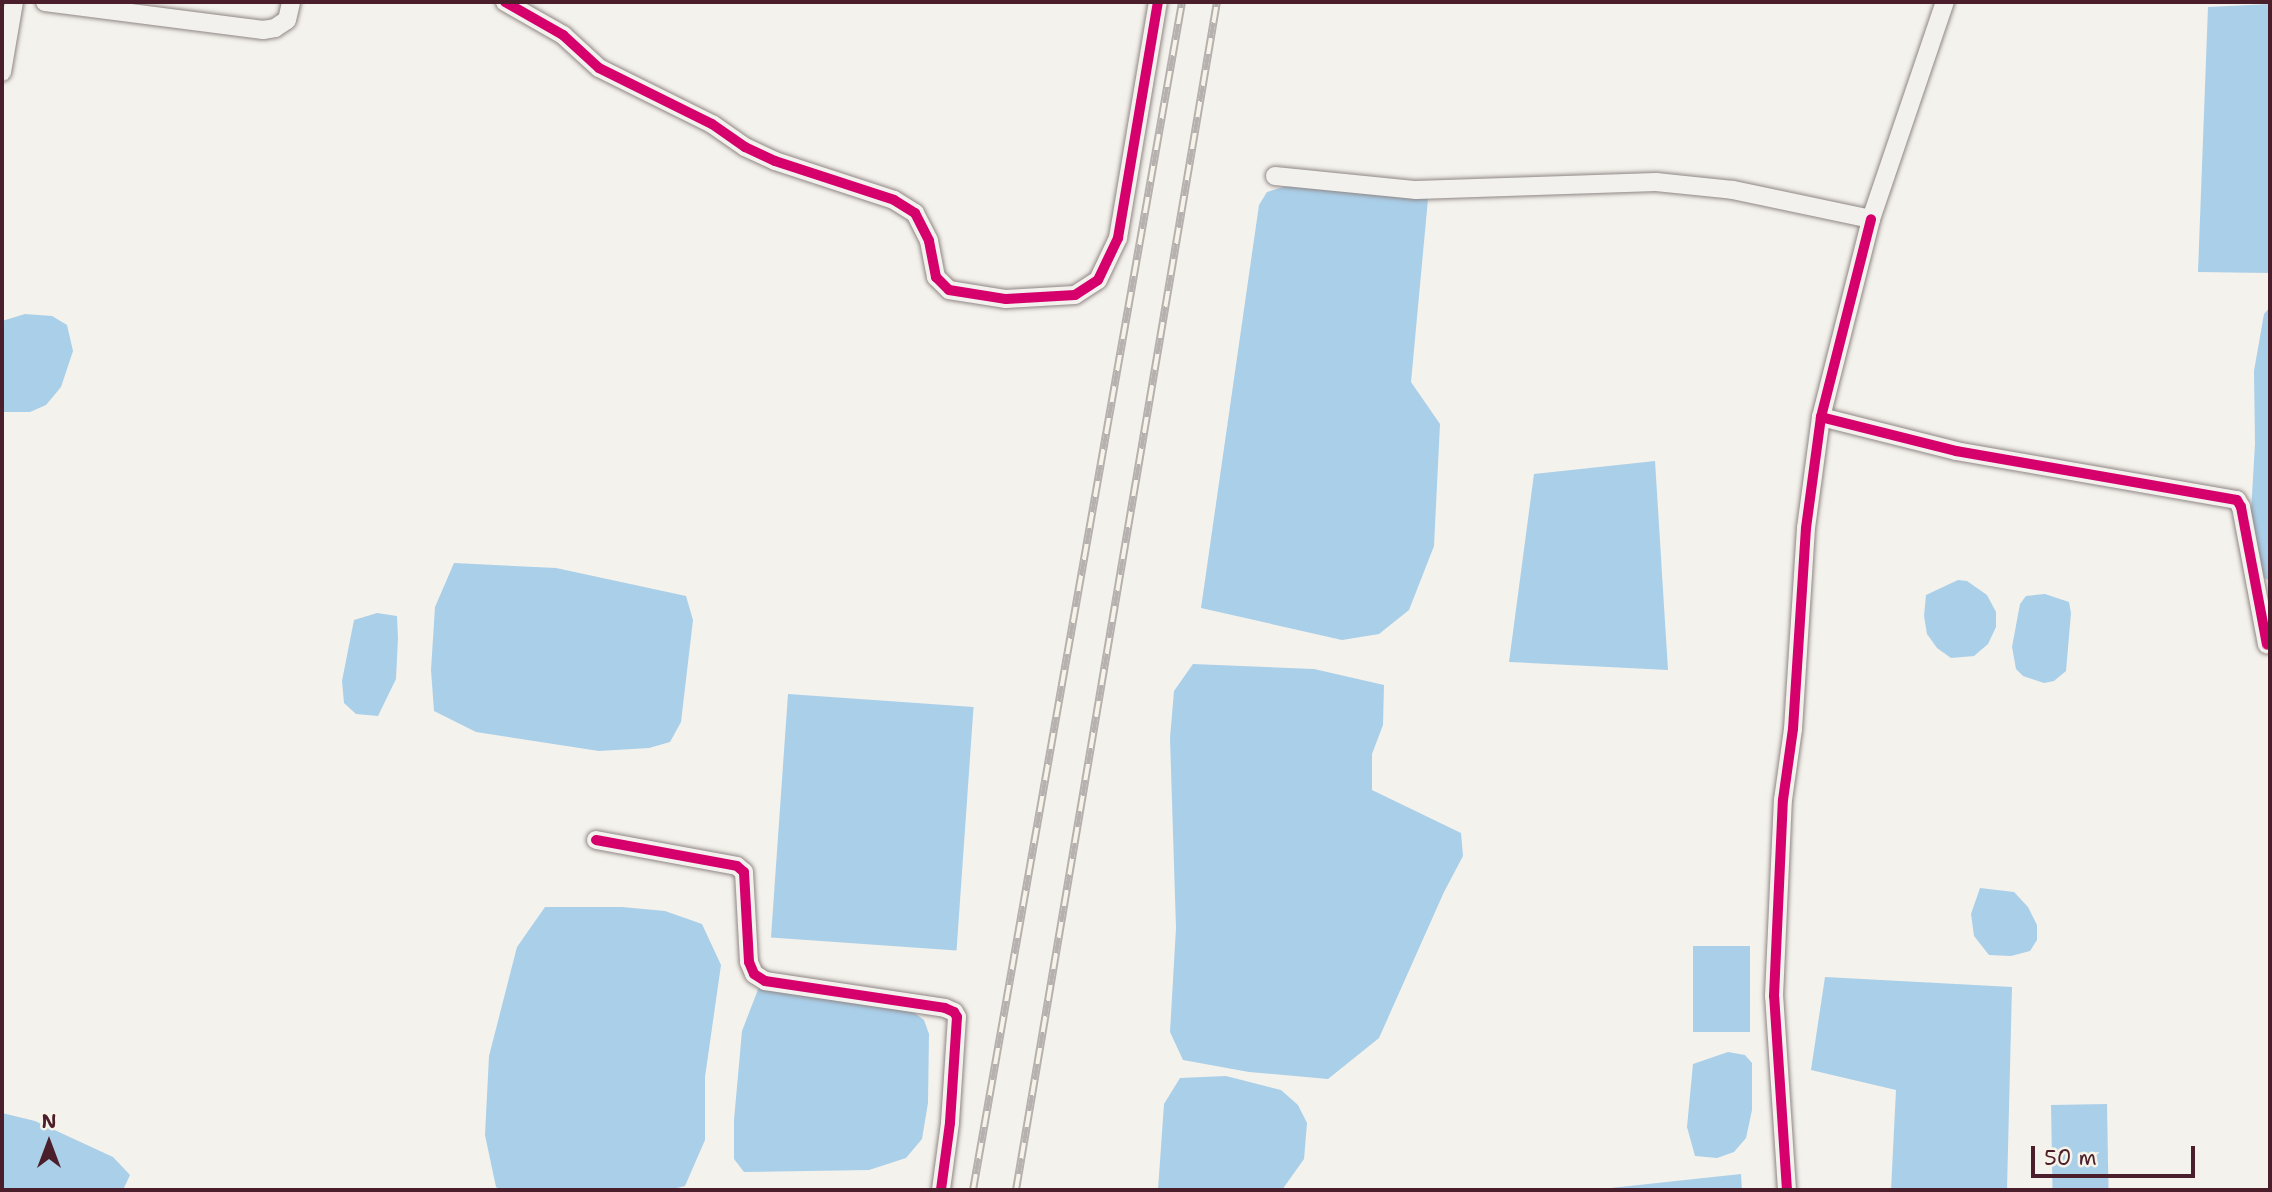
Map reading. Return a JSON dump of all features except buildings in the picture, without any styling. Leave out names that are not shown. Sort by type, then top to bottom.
[{"type":"street","points":[[2,72],[14,2]]},
{"type":"street","points":[[45,2],[263,30],[275,28],[287,20],[291,2]]},
{"type":"street","points":[[505,2],[563,35],[600,68],[712,124],[745,147],[775,161],[894,200],[915,213],[929,241],[936,277],[949,289],[1006,299],[1075,295],[1098,280],[1118,238],[1158,2]]},
{"type":"street","points":[[1787,1190],[1774,996],[1783,800],[1793,729],[1806,528],[1821,416],[1871,219],[1945,2]]},
{"type":"street","points":[[1275,176],[1416,190],[1656,182],[1733,190],[1871,219]]},
{"type":"street","points":[[1821,416],[1956,451],[2237,500],[2241,507],[2267,645]]},
{"type":"street","points":[[596,840],[737,866],[744,872],[749,962],[754,974],[765,981],[945,1008],[954,1012],[957,1017],[952,1096],[941,1190]]},
{"type":"water","points":[[2270,4],[2270,273],[2198,272],[2208,7]]},
{"type":"water","points":[[1290,185],[1428,199],[1411,382],[1440,424],[1434,546],[1409,610],[1379,634],[1342,640],[1201,608],[1259,205],[1267,192]]},
{"type":"water","points":[[2270,307],[2270,581],[2260,576],[2251,512],[2255,444],[2254,371],[2264,314]]},
{"type":"water","points":[[25,314],[52,316],[67,325],[73,351],[61,387],[46,405],[30,412],[4,412],[2,321]]},
{"type":"water","points":[[1655,461],[1668,670],[1509,662],[1534,474]]},
{"type":"water","points":[[454,563],[556,568],[686,596],[693,620],[681,722],[670,742],[649,748],[599,751],[476,732],[434,711],[431,670],[435,607]]},
{"type":"water","points":[[1958,580],[1967,581],[1987,595],[1996,612],[1996,627],[1988,644],[1974,656],[1951,658],[1937,648],[1927,634],[1924,616],[1926,595]]},
{"type":"water","points":[[2045,594],[2069,602],[2071,613],[2066,671],[2054,681],[2044,683],[2023,676],[2016,669],[2012,647],[2020,604],[2026,596]]},
{"type":"water","points":[[377,613],[397,616],[396,679],[378,716],[356,714],[344,703],[342,681],[354,620]]},
{"type":"water","points":[[1193,664],[1314,669],[1384,685],[1383,725],[1372,754],[1372,790],[1461,833],[1463,856],[1444,892],[1379,1038],[1328,1079],[1249,1072],[1183,1060],[1170,1032],[1176,928],[1170,738],[1174,691]]},
{"type":"water","points":[[788,694],[974,707],[957,950],[771,937]]},
{"type":"water","points":[[1980,888],[2014,892],[2028,907],[2037,925],[2037,940],[2030,951],[2011,956],[1989,955],[1974,936],[1971,914]]},
{"type":"water","points":[[545,907],[622,907],[665,911],[702,924],[721,965],[705,1077],[705,1140],[685,1186],[669,1190],[502,1190],[496,1187],[485,1135],[489,1056],[517,947]]},
{"type":"water","points":[[1693,946],[1750,946],[1750,1032],[1693,1032]]},
{"type":"water","points":[[1825,977],[2012,987],[2007,1190],[1891,1190],[1896,1090],[1811,1070]]},
{"type":"water","points":[[759,987],[912,1011],[924,1020],[929,1034],[928,1103],[922,1139],[906,1158],[869,1170],[744,1172],[734,1159],[734,1120],[742,1031]]},
{"type":"water","points":[[1728,1052],[1745,1055],[1752,1063],[1752,1110],[1746,1138],[1734,1152],[1717,1158],[1695,1156],[1687,1127],[1693,1064]]},
{"type":"water","points":[[1226,1076],[1281,1090],[1298,1105],[1307,1123],[1304,1159],[1282,1190],[1158,1190],[1164,1104],[1180,1078]]},
{"type":"water","points":[[2107,1104],[2109,1190],[2052,1190],[2051,1105]]},
{"type":"water","points":[[2,1113],[35,1121],[113,1157],[130,1175],[123,1190],[2,1190]]},
{"type":"water","points":[[1741,1174],[1742,1190],[1592,1190]]},
{"type":"railway","points":[[973,1190],[1182,2]]},
{"type":"railway","points":[[1016,1190],[1217,2]]},
{"type":"cycle path","points":[[505,2],[563,35],[599,68],[712,124],[745,147],[775,161],[894,200],[915,213],[929,241],[936,277],[949,290],[1006,299],[1075,295],[1098,280],[1118,238],[1158,2]]},
{"type":"cycle path","points":[[1787,1190],[1774,996],[1783,800],[1793,729],[1806,528],[1821,417],[1871,219]]},
{"type":"cycle path","points":[[1821,417],[1956,451],[2237,500],[2241,507],[2267,645]]},
{"type":"cycle path","points":[[596,840],[737,866],[744,872],[749,962],[754,974],[765,981],[945,1008],[954,1012],[957,1017],[950,1123],[941,1190]]}]
